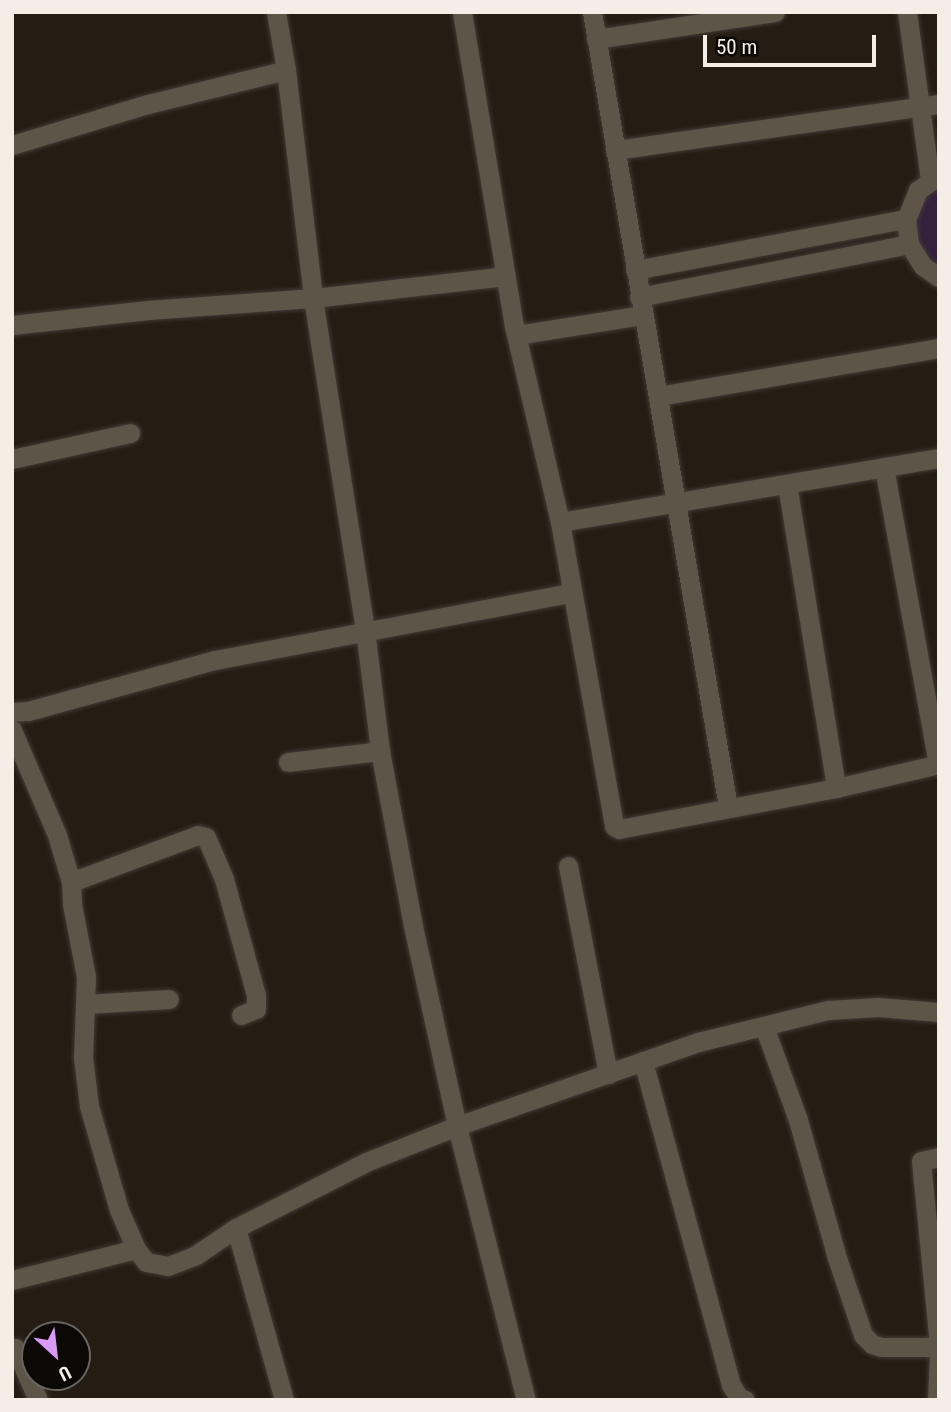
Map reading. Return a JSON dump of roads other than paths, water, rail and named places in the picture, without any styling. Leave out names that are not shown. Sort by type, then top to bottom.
[{"type":"street","points":[[276,12],[286,70],[313,298],[365,630],[380,751],[413,926],[457,1126],[526,1400]]},
{"type":"street","points":[[462,12],[505,276],[560,522],[570,593],[614,826],[619,829],[836,788],[938,764],[884,467]]},
{"type":"street","points":[[592,12],[727,807]]},
{"type":"street","points":[[596,39],[775,12]]},
{"type":"street","points":[[906,12],[918,107],[934,177],[910,203],[906,219],[909,244],[923,266],[939,277]]},
{"type":"street","points":[[12,145],[148,104],[286,70]]},
{"type":"street","points":[[615,150],[939,104]]},
{"type":"street","points":[[635,270],[906,219]]},
{"type":"street","points":[[517,335],[909,244]]},
{"type":"street","points":[[12,326],[148,310],[313,298],[505,276]]},
{"type":"street","points":[[658,396],[939,348]]},
{"type":"street","points":[[12,459],[130,433]]},
{"type":"street","points":[[560,522],[939,458]]},
{"type":"street","points":[[787,484],[836,788]]},
{"type":"street","points":[[12,712],[28,711],[215,660],[570,593]]},
{"type":"street","points":[[12,730],[57,835],[71,882],[72,904],[86,976],[83,1057],[89,1106],[120,1210],[136,1249],[146,1262],[168,1266],[196,1255],[236,1227],[366,1162],[457,1126],[698,1042],[828,1010],[877,1007],[939,1012]]},
{"type":"street","points":[[288,762],[380,751]]},
{"type":"street","points":[[71,882],[198,835],[206,837],[224,880],[256,995],[256,1009],[241,1015]]},
{"type":"street","points":[[568,866],[608,1074]]},
{"type":"street","points":[[86,1004],[169,999]]},
{"type":"street","points":[[764,1027],[798,1120],[837,1258],[863,1335],[872,1344],[881,1347],[939,1348]]},
{"type":"street","points":[[643,1061],[732,1385],[739,1398],[745,1400]]},
{"type":"street","points":[[937,1400],[939,1348],[922,1161],[939,1157]]},
{"type":"street","points":[[236,1227],[284,1400]]},
{"type":"street","points":[[12,1280],[136,1249]]},
{"type":"street","points":[[13,1345],[38,1400]]}]
